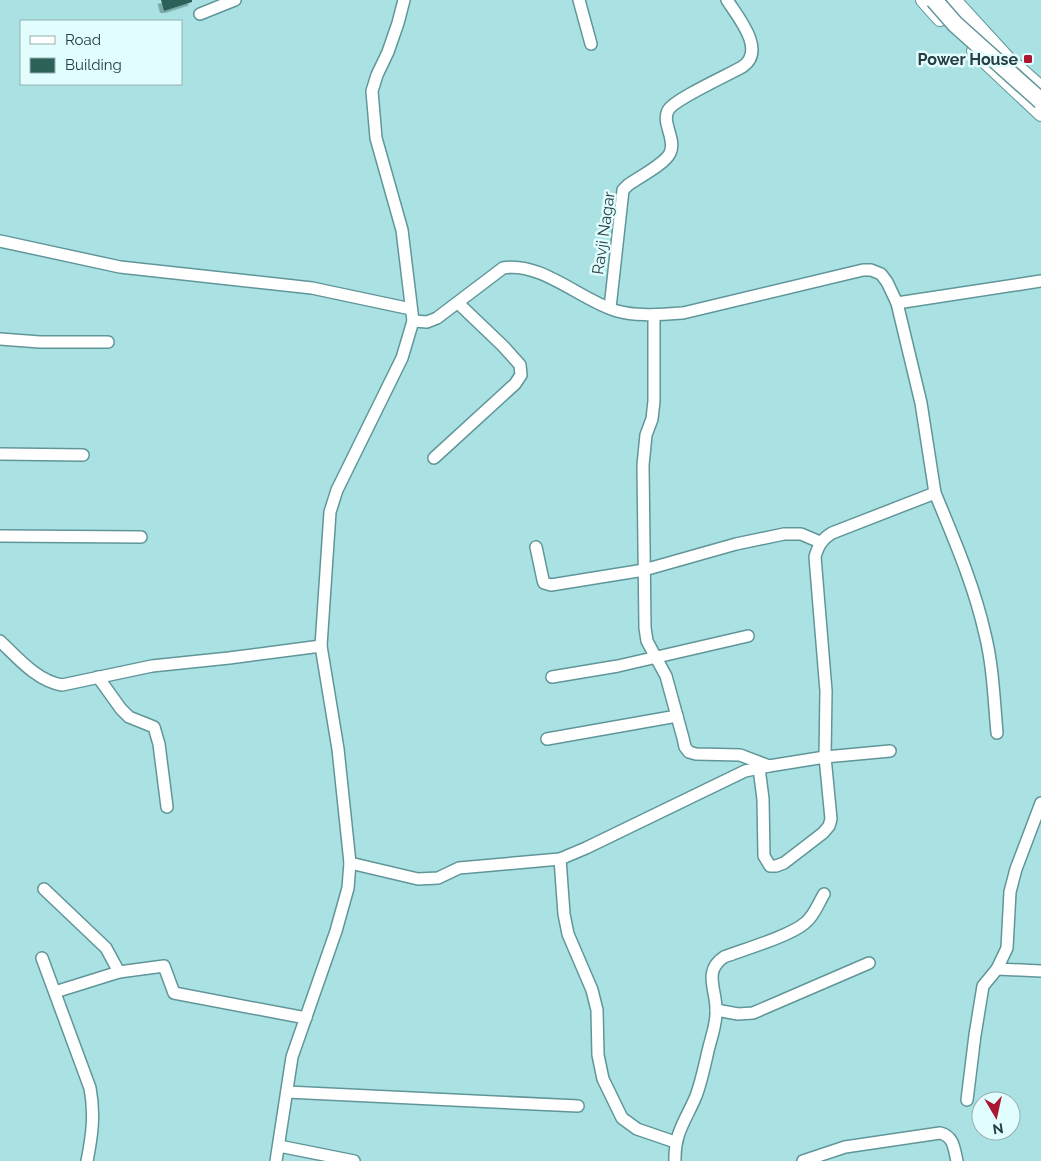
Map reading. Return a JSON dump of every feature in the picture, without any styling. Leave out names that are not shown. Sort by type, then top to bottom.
[{"type":"highway","points":[[934,0],[955,24],[1041,101]]},
{"type":"main road","points":[[923,0],[941,20],[1041,114]]},
{"type":"main road","points":[[955,1],[1007,58],[1041,88]]},
{"type":"street","points":[[200,14],[235,0]]},
{"type":"street","points":[[276,1161],[292,1057],[336,931],[348,888],[350,863],[338,749],[321,646],[330,512],[337,490],[402,358],[412,315],[402,230],[376,138],[372,91],[376,75],[388,52],[404,0]]},
{"type":"street","points":[[579,0],[591,44]]},
{"type":"street","name":"Ravji Nagar","points":[[610,308],[623,190],[670,154],[672,147],[666,117],[670,107],[742,67],[748,63],[752,55],[752,42],[726,0]]},
{"type":"street","points":[[941,20],[955,1]]},
{"type":"street","points":[[0,241],[120,267],[312,288],[412,315],[427,322],[437,318],[503,268],[512,266],[545,276],[618,311],[654,315],[693,311],[863,270],[871,270],[881,274],[897,303],[922,403],[935,494],[967,573],[985,634],[990,658],[997,733]]},
{"type":"street","points":[[897,303],[1041,281]]},
{"type":"street","points":[[434,458],[515,384],[521,375],[520,365],[458,302]]},
{"type":"street","points":[[654,315],[654,401],[652,419],[646,435],[643,465],[645,628],[647,641],[666,676],[688,752],[696,754],[740,755],[764,767]]},
{"type":"street","points":[[0,339],[40,342],[108,342]]},
{"type":"street","points":[[0,454],[83,455]]},
{"type":"street","points":[[764,767],[764,856],[770,866],[776,866],[784,863],[823,833],[829,826],[831,819],[825,757],[826,691],[815,557],[820,542],[832,533],[935,494]]},
{"type":"street","points":[[536,547],[543,580],[547,585],[644,570],[736,544],[792,533],[802,534],[820,542]]},
{"type":"street","points":[[0,536],[141,537]]},
{"type":"street","points":[[552,677],[657,658],[748,636]]},
{"type":"street","points":[[0,641],[43,679],[62,685],[152,666],[321,646]]},
{"type":"street","points":[[98,677],[120,709],[129,717],[154,727],[159,744],[167,807]]},
{"type":"street","points":[[546,739],[677,716]]},
{"type":"street","points":[[350,863],[418,879],[428,879],[438,878],[459,868],[560,859],[723,781],[764,767],[825,757],[890,751]]},
{"type":"street","points":[[967,1100],[983,986],[997,969],[1007,948],[1010,892],[1016,869],[1041,803]]},
{"type":"street","points":[[560,859],[564,914],[568,934],[592,990],[597,1010],[598,1055],[603,1079],[622,1118],[637,1129],[675,1142]]},
{"type":"street","points":[[44,889],[106,948],[118,972]]},
{"type":"street","points":[[675,1161],[675,1142],[700,1085],[713,1030],[716,1010],[712,979],[713,969],[717,962],[724,957],[792,931],[804,924],[812,916],[824,894]]},
{"type":"street","points":[[42,958],[86,1074],[93,1104],[94,1124],[87,1161]]},
{"type":"street","points":[[716,1010],[738,1014],[753,1013],[869,963]]},
{"type":"street","points":[[55,992],[118,972],[164,966],[174,994],[306,1018]]},
{"type":"street","points":[[997,969],[1041,971]]},
{"type":"street","points":[[286,1092],[578,1106]]},
{"type":"street","points":[[803,1161],[845,1147],[940,1134],[951,1138],[957,1161]]},
{"type":"street","points":[[278,1146],[354,1161]]},
{"type":"building","points":[[161,0],[192,0],[192,2],[164,11]]},
{"type":"place","name":"Power House","points":[[1028,59]]}]
